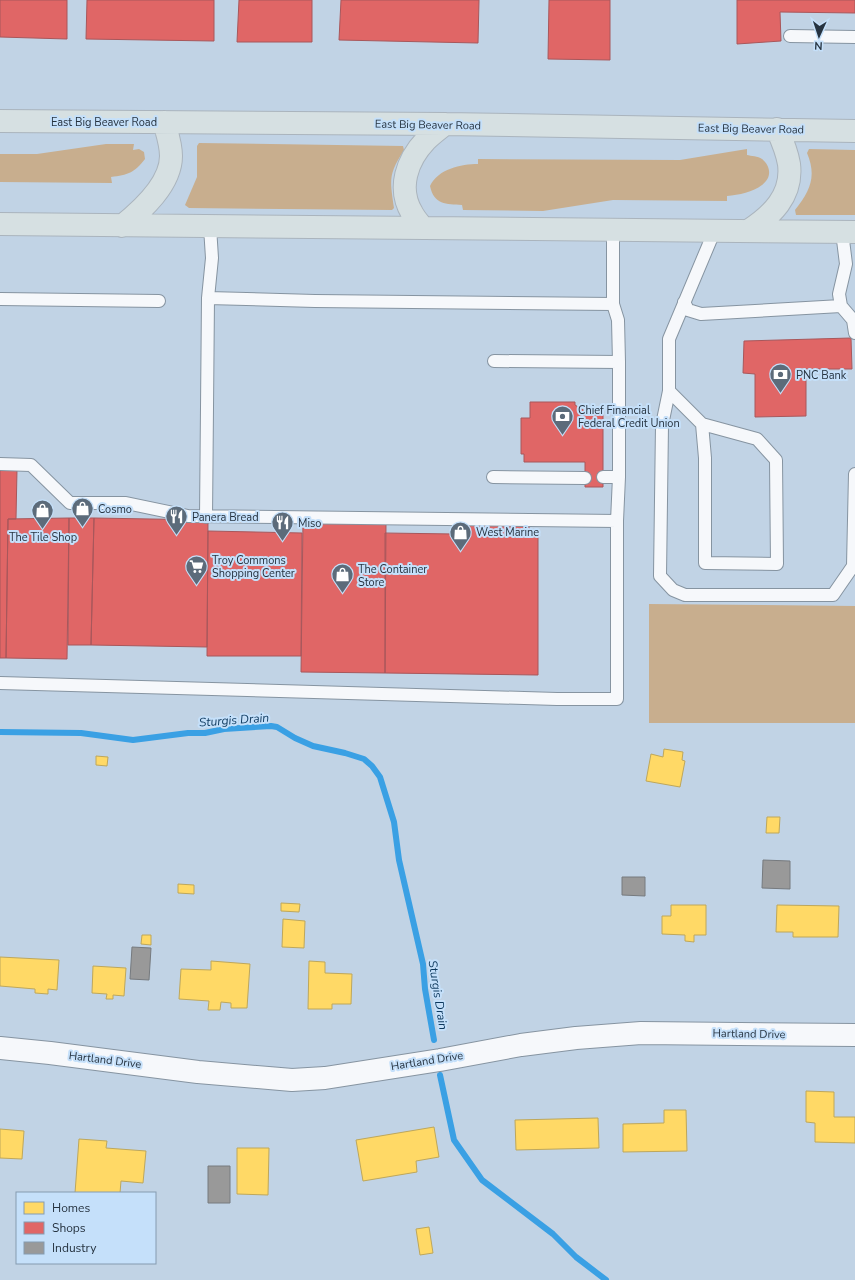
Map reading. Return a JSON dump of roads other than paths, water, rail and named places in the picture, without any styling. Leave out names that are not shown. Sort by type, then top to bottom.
[{"type":"main road","name":"East Big Beaver Road","points":[[0,121],[446,124],[855,131]]},
{"type":"main road","points":[[122,226],[139,212],[150,200],[160,187],[168,171],[171,157],[170,142],[164,122]]},
{"type":"main road","points":[[423,228],[412,214],[406,200],[404,183],[408,168],[414,155],[426,140],[446,124]]},
{"type":"main road","points":[[748,231],[765,220],[776,209],[784,195],[788,179],[789,165],[785,149],[777,129]]},
{"type":"main road","points":[[0,224],[714,232],[849,232]]},
{"type":"street","name":"Hartland Drive","points":[[0,1048],[198,1072],[292,1080],[325,1078],[440,1060],[521,1045],[641,1033],[855,1035]]},
{"type":"lane","points":[[790,36],[855,37]]},
{"type":"lane","points":[[206,517],[208,298],[212,258],[210,227]]},
{"type":"lane","points":[[0,683],[557,699],[617,699],[619,362],[618,320],[613,304],[613,231]]},
{"type":"lane","points":[[714,232],[669,339],[669,391],[662,425],[660,576],[673,590],[685,596],[833,595],[853,566],[855,474]]},
{"type":"lane","points":[[849,232],[846,264],[839,294],[841,306],[853,320],[855,333]]},
{"type":"lane","points":[[208,298],[315,301],[613,304]]},
{"type":"lane","points":[[0,299],[159,301]]},
{"type":"lane","points":[[684,302],[688,310],[701,314],[841,306]]},
{"type":"lane","points":[[494,361],[619,362]]},
{"type":"lane","points":[[669,391],[702,424],[757,439],[776,460],[777,564],[705,563],[705,458],[702,424]]},
{"type":"lane","points":[[0,464],[31,465],[70,503],[126,503],[188,516],[617,521]]},
{"type":"lane","points":[[493,477],[585,478]]},
{"type":"lane","points":[[603,478],[619,477]]},
{"type":"waterway","name":"Sturgis Drain","points":[[0,732],[81,733],[133,740],[188,733],[205,733],[224,729],[271,726],[277,727],[295,738],[313,746],[364,759],[372,766],[380,777],[394,822],[399,860],[423,964],[425,989],[434,1040]]},
{"type":"waterway","name":"Sturgis Drain","points":[[440,1075],[454,1140],[482,1180],[553,1234],[576,1257],[606,1280]]},
{"type":"place","name":"PNC Bank","points":[[780,394]]},
{"type":"place","name":"Chief Financial Federal Credit Union","points":[[562,436]]},
{"type":"place","name":"Cosmo","points":[[82,528]]},
{"type":"place","name":"The Tile Shop","points":[[43,530]]},
{"type":"place","name":"Panera Bread","points":[[176,536]]},
{"type":"place","name":"Miso","points":[[282,542]]},
{"type":"place","name":"West Marine","points":[[461,552]]},
{"type":"place","name":"Troy Commons Shopping Center","points":[[197,586]]},
{"type":"place","name":"The Container Store","points":[[343,594]]}]
